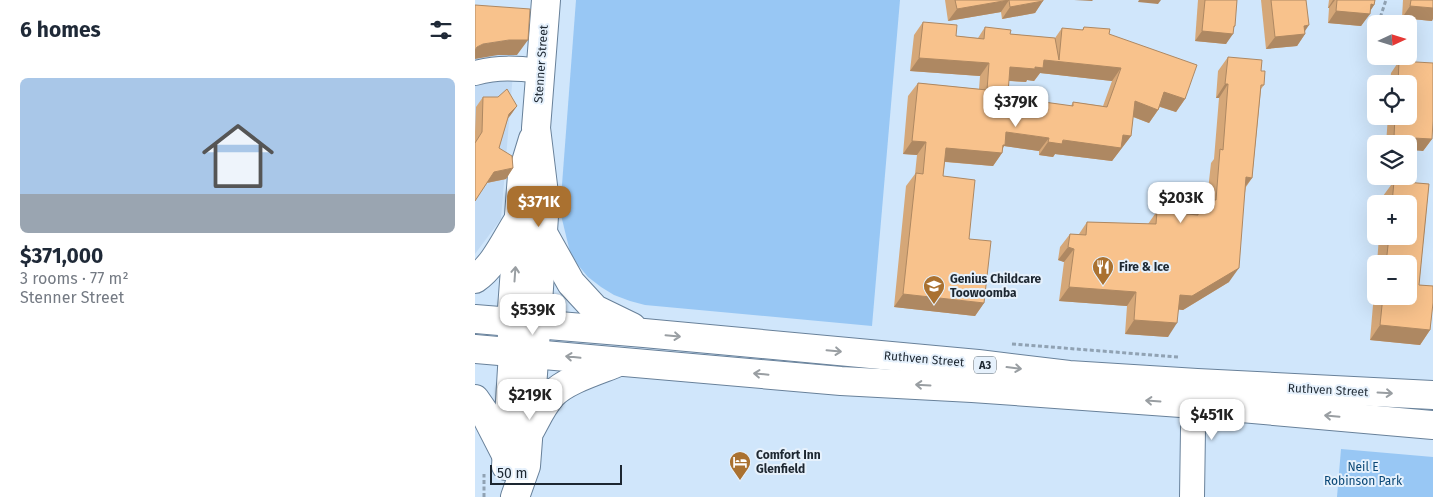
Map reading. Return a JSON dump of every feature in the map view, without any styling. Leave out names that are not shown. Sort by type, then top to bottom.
[{"type":"main road","name":"Stenner Street","points":[[524,323],[543,233],[545,202],[536,128],[546,0]]},
{"type":"main road","name":"Stenner Street","points":[[515,496],[525,466],[528,434],[519,219],[522,175],[536,128]]},
{"type":"main road","points":[[475,278],[493,260],[519,219]]},
{"type":"main road","points":[[543,233],[571,283],[595,309],[643,333]]},
{"type":"main road","name":"Ruthven Street","points":[[475,319],[978,364],[1433,425]]},
{"type":"main road","name":"Ruthven Street","points":[[475,349],[841,381],[981,388],[1196,394],[1433,395]]},
{"type":"main road","name":"Stenner Street","points":[[515,496],[506,468],[524,353]]},
{"type":"main road","points":[[528,434],[552,394],[567,384],[619,362]]},
{"type":"main road","points":[[475,400],[484,412],[507,457]]},
{"type":"street","points":[[475,73],[494,68],[519,68],[540,71]]},
{"type":"street","points":[[1192,497],[1196,394]]},
{"type":"path","points":[[1381,15],[1386,0]]},
{"type":"path","points":[[1008,344],[1054,346],[1178,358]]},
{"type":"shaded area","points":[[475,21],[517,24],[501,219],[475,254]]},
{"type":"green space","points":[[576,0],[900,0],[872,326],[645,305],[614,295],[588,277],[570,252],[560,211]]},
{"type":"green space","name":"Neil E Robinson Park","points":[[1341,449],[1433,457],[1433,497],[1337,497]]},
{"type":"building","points":[[955,0],[1009,0],[957,9]]},
{"type":"building","points":[[1009,0],[1043,0],[1043,1],[1010,7]]},
{"type":"building","points":[[1205,0],[1237,0],[1233,34],[1202,31]]},
{"type":"building","points":[[1271,0],[1306,0],[1309,25],[1304,26],[1305,34],[1275,37]]},
{"type":"building","points":[[1337,0],[1375,0],[1374,5],[1371,4],[1370,14],[1336,11]]},
{"type":"building","points":[[1411,0],[1433,0],[1433,8],[1410,6]]},
{"type":"building","points":[[475,5],[530,9],[528,40],[509,40],[483,44],[475,50]]},
{"type":"building","points":[[923,22],[957,25],[956,36],[984,39],[985,27],[1011,30],[1010,34],[1055,38],[1059,60],[1062,28],[1083,30],[1084,27],[1110,29],[1109,34],[1197,65],[1185,99],[1164,92],[1158,110],[1135,101],[1131,136],[1123,135],[1121,148],[1063,140],[1062,144],[1048,142],[1049,138],[1006,132],[1002,153],[946,148],[943,176],[975,180],[969,239],[991,241],[984,303],[903,294],[916,173],[923,174],[926,142],[912,141],[918,83],[987,90],[989,63],[919,58]],"holes":[[[1044,60],[1121,68],[1107,107],[1073,102],[1073,106],[1044,102],[1045,98],[1008,93],[1010,67],[1043,68]]]},
{"type":"building","points":[[1228,57],[1262,60],[1261,71],[1265,71],[1264,85],[1261,85],[1252,178],[1246,177],[1239,268],[1192,296],[1180,295],[1177,323],[1134,320],[1136,292],[1069,287],[1074,249],[1068,247],[1070,234],[1086,235],[1087,222],[1156,224],[1157,211],[1198,215],[1199,199],[1216,200],[1220,149],[1223,150],[1228,84],[1225,84]]},
{"type":"building","points":[[1417,62],[1433,63],[1432,139],[1417,138],[1417,135],[1394,135],[1395,125],[1417,125],[1417,75],[1398,75],[1399,65],[1417,65]]},
{"type":"building","points":[[507,89],[517,106],[509,114],[499,148],[512,156],[513,168],[494,172],[475,201],[475,143],[482,132],[483,97],[498,97]]},
{"type":"building","points":[[1429,184],[1419,285],[1433,286],[1430,330],[1380,325],[1382,305],[1417,305],[1417,255],[1387,255],[1388,245],[1417,245],[1417,195],[1393,195],[1394,185]]},
{"type":"place","name":"Fire & Ice","points":[[1103,286]]},
{"type":"place","name":"Genius Childcare Toowoomba","points":[[934,305]]},
{"type":"place","name":"Comfort Inn Glenfield","points":[[740,481]]}]
